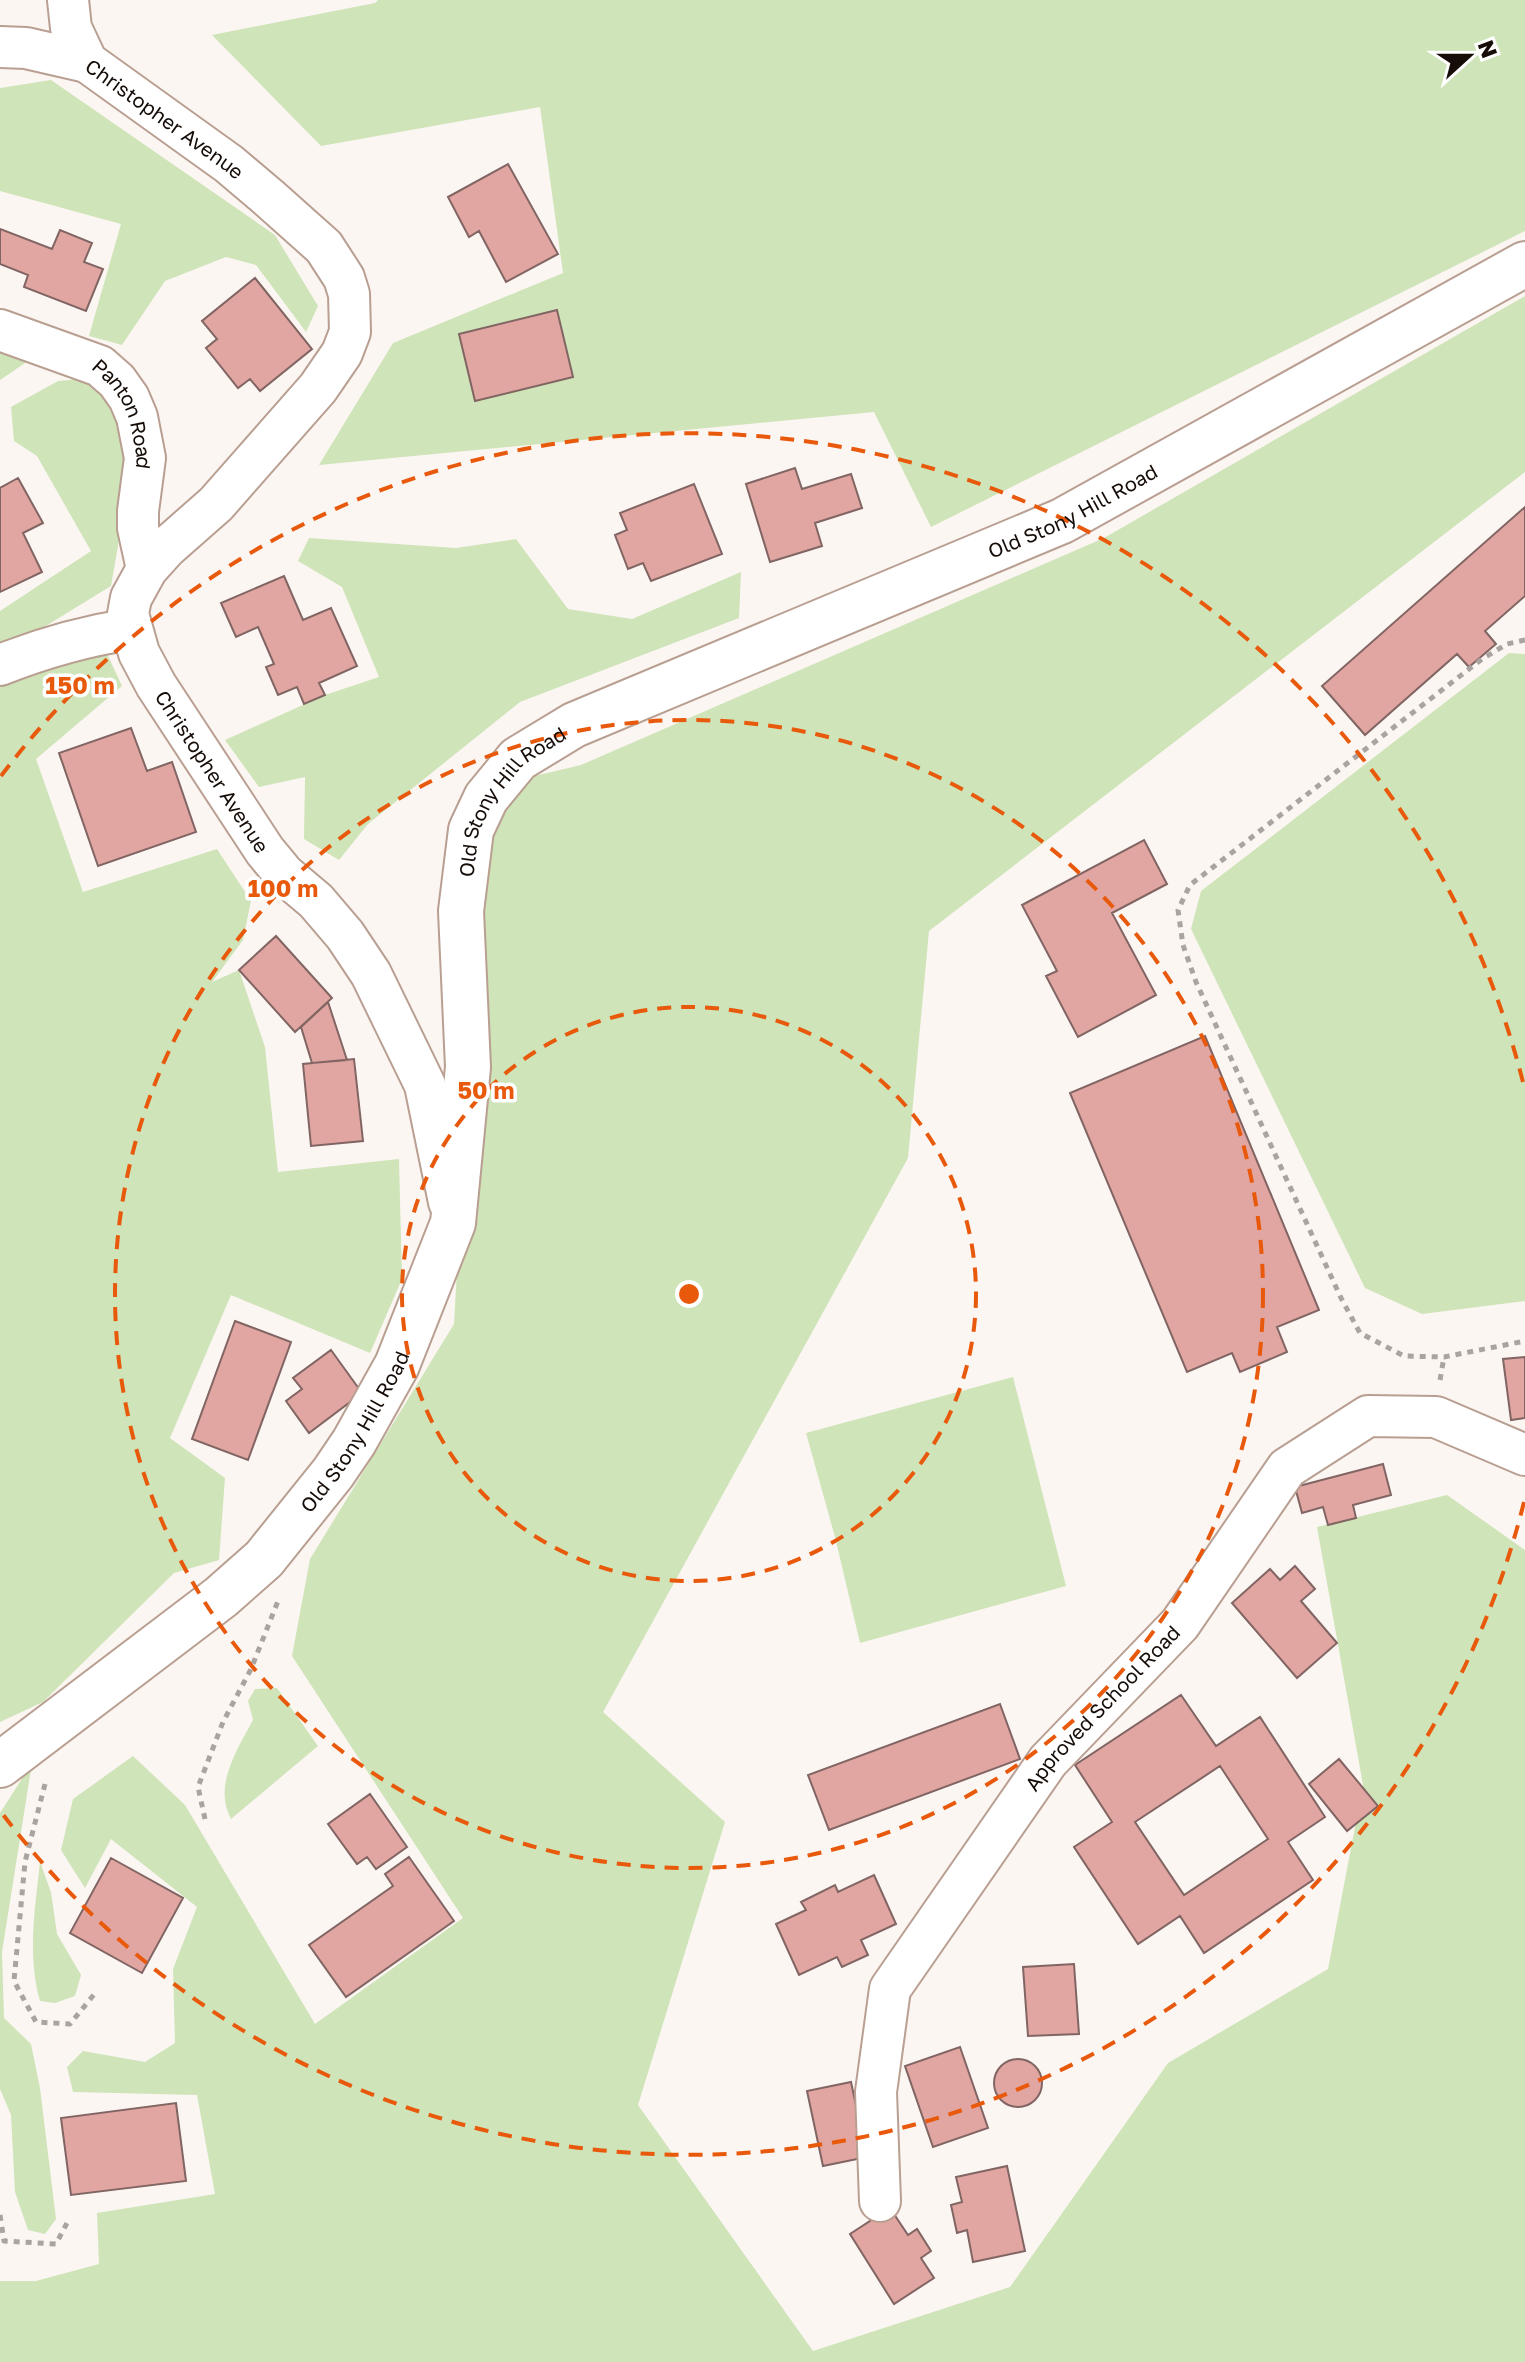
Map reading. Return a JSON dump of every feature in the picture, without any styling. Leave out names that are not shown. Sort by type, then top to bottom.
[{"type":"street","name":"Christopher Avenue","points":[[68,0],[71,28],[87,62],[229,164],[324,247],[344,278],[349,294],[350,332],[342,353],[318,388],[216,504],[147,569],[131,598],[128,614],[139,653],[156,685],[265,851],[284,874],[326,912],[371,974],[425,1085],[453,1223]]},
{"type":"street","points":[[0,47],[26,48],[87,62]]},
{"type":"street","name":"Old Stony Hill Road","points":[[0,1765],[221,1597],[264,1559],[284,1537],[354,1442],[397,1365],[453,1223],[468,1067],[461,911],[471,830],[486,798],[518,759],[574,725],[1062,521],[1525,264]]},
{"type":"street","name":"Panton Road","points":[[0,330],[100,366],[117,381],[129,398],[137,417],[145,458],[138,511],[147,569]]},
{"type":"street","points":[[0,665],[46,647],[91,635],[131,629]]},
{"type":"street","name":"Approved School Road","points":[[880,2201],[876,2092],[890,1989],[1048,1761],[1180,1624],[1287,1468],[1368,1416],[1436,1417],[1525,1455]]},
{"type":"path","points":[[1525,640],[1507,644],[1482,659],[1190,885],[1178,910],[1183,945],[1196,982],[1360,1333],[1404,1356],[1444,1357],[1525,1341]]},
{"type":"path","points":[[205,1819],[198,1787],[223,1722],[251,1669],[277,1606],[284,1537]]},
{"type":"path","points":[[61,1717],[25,1862],[14,1981],[36,2022],[70,2024],[96,1992]]},
{"type":"path","points":[[0,2215],[4,2241],[56,2244],[68,2221]]},
{"type":"green space","points":[[378,0],[1525,0],[1525,231],[931,527],[874,412],[319,465],[393,343],[563,273],[540,107],[321,146],[212,35]]},
{"type":"green space","points":[[51,80],[275,235],[318,306],[306,332],[256,265],[226,257],[165,281],[122,345],[89,336],[121,224],[0,191],[0,88]]},
{"type":"green space","points":[[1525,296],[1525,472],[929,931],[908,1158],[603,1712],[725,1822],[638,2105],[813,2351],[1010,2287],[1168,2063],[1328,1969],[1363,1785],[1317,1527],[1447,1495],[1525,1550],[1525,2362],[0,2362],[0,2281],[36,2281],[99,2264],[97,2213],[215,2194],[197,2095],[73,2092],[67,2067],[83,2051],[145,2062],[175,2043],[173,1969],[197,1907],[111,1839],[85,1888],[61,1850],[73,1799],[133,1756],[185,1805],[315,2024],[463,1918],[292,1656],[310,1559],[454,1324],[482,827],[526,778],[581,765],[1104,538]]},
{"type":"green space","points":[[0,349],[31,359],[0,380]]},
{"type":"green space","points":[[92,378],[124,406],[134,455],[111,586],[23,640],[0,647],[0,611],[91,551],[37,456],[14,441],[11,407],[58,381]]},
{"type":"green space","points":[[309,538],[456,548],[516,539],[568,609],[632,619],[741,572],[739,618],[520,702],[368,824],[339,860],[304,839],[305,777],[259,787],[225,740],[325,695],[379,677],[342,587],[298,561]]},
{"type":"green space","points":[[103,645],[122,686],[36,759],[83,892],[217,849],[251,901],[243,940],[212,982],[239,970],[265,1047],[278,1172],[399,1159],[402,1279],[370,1353],[231,1295],[170,1438],[225,1478],[219,1560],[174,1573],[43,1702],[0,1722],[0,686]]},
{"type":"green space","points":[[1509,653],[1525,654],[1525,1301],[1422,1314],[1365,1288],[1191,929],[1201,891]]},
{"type":"green space","points":[[1013,1377],[1066,1586],[860,1643],[806,1433]]},
{"type":"green space","points":[[277,1688],[318,1746],[231,1819],[226,1807],[226,1781],[234,1756],[253,1720],[248,1701],[255,1689]]},
{"type":"green space","points":[[32,1763],[2,1952],[4,2018],[31,2044],[40,2088],[56,2219],[45,2234],[28,2230],[15,2192],[11,2115],[0,2089],[0,1813]]},
{"type":"green space","points":[[40,1862],[51,1892],[57,1934],[81,1975],[75,1996],[55,2003],[40,2001],[34,1966],[33,1932]]},
{"type":"building","points":[[508,164],[558,254],[506,282],[479,231],[469,237],[448,197]]},
{"type":"building","points":[[0,229],[52,249],[60,230],[92,243],[84,262],[103,269],[86,311],[24,287],[28,275],[0,264]]},
{"type":"building","points":[[255,278],[312,349],[260,391],[250,379],[238,388],[206,348],[217,339],[202,321]]},
{"type":"building","points":[[557,310],[573,377],[475,401],[459,334]]},
{"type":"building","points":[[795,468],[802,489],[851,474],[862,508],[815,523],[822,546],[770,562],[746,484]]},
{"type":"building","points":[[18,478],[43,523],[23,533],[42,572],[0,592],[0,488]]},
{"type":"building","points":[[694,484],[722,554],[651,581],[643,563],[628,569],[615,535],[627,530],[620,513]]},
{"type":"building","points":[[1525,507],[1525,596],[1485,631],[1496,644],[1469,667],[1457,654],[1365,735],[1322,686]]},
{"type":"building","points":[[284,576],[303,620],[331,608],[357,666],[319,683],[325,695],[304,704],[297,687],[278,695],[266,667],[274,664],[258,627],[236,637],[221,603]]},
{"type":"building","points":[[131,728],[147,771],[172,762],[196,832],[98,866],[59,753]]},
{"type":"building","points":[[1144,840],[1167,884],[1112,913],[1156,995],[1078,1037],[1046,976],[1057,971],[1022,905]]},
{"type":"building","points":[[276,936],[332,998],[295,1032],[239,970]]},
{"type":"building","points":[[328,1002],[347,1060],[312,1063],[301,1027]]},
{"type":"building","points":[[1205,1036],[1319,1310],[1277,1327],[1287,1352],[1240,1372],[1232,1353],[1187,1372],[1070,1093]]},
{"type":"building","points":[[354,1059],[363,1141],[311,1146],[303,1064]]},
{"type":"building","points":[[235,1321],[291,1342],[248,1460],[192,1439]]},
{"type":"building","points":[[331,1350],[362,1393],[309,1433],[286,1401],[302,1389],[293,1378]]},
{"type":"building","points":[[1525,1357],[1525,1418],[1511,1420],[1503,1359]]},
{"type":"building","points":[[1383,1464],[1391,1495],[1353,1505],[1356,1518],[1328,1525],[1323,1507],[1302,1513],[1295,1487]]},
{"type":"building","points":[[1295,1566],[1315,1589],[1301,1601],[1337,1643],[1297,1678],[1232,1603],[1270,1569],[1280,1580]]},
{"type":"building","points":[[1181,1695],[1216,1746],[1260,1717],[1325,1817],[1288,1842],[1313,1880],[1204,1953],[1180,1916],[1138,1944],[1074,1847],[1112,1822],[1075,1765]],"holes":[[[1220,1766],[1268,1839],[1184,1895],[1135,1822]]]},
{"type":"building","points":[[1000,1704],[1020,1759],[829,1830],[808,1775]]},
{"type":"building","points":[[1339,1759],[1378,1806],[1347,1831],[1309,1784]]},
{"type":"building","points":[[370,1794],[407,1847],[376,1869],[367,1857],[357,1864],[328,1824]]},
{"type":"building","points":[[409,1857],[454,1921],[346,1997],[309,1945],[393,1886],[385,1874]]},
{"type":"building","points":[[111,1858],[183,1898],[142,1973],[70,1933]]},
{"type":"building","points":[[874,1875],[896,1924],[861,1940],[868,1955],[842,1967],[837,1957],[799,1975],[776,1924],[806,1910],[801,1902],[835,1885],[838,1892]]},
{"type":"building","points":[[1074,1964],[1079,2034],[1028,2036],[1023,1967]]},
{"type":"building","points":[[960,2047],[988,2128],[933,2147],[905,2066]]},
{"type":"building","points":[[1018,2059],[1035,2066],[1042,2083],[1035,2100],[1018,2107],[1001,2100],[994,2083],[1001,2066]]},
{"type":"building","points":[[851,2082],[867,2157],[823,2166],[807,2091]]},
{"type":"building","points":[[176,2103],[186,2181],[71,2195],[61,2118]]},
{"type":"building","points":[[1007,2166],[1025,2251],[973,2262],[967,2230],[957,2233],[951,2205],[962,2202],[956,2177]]},
{"type":"building","points":[[890,2208],[908,2235],[917,2229],[931,2251],[921,2258],[934,2278],[894,2304],[850,2234]]}]
